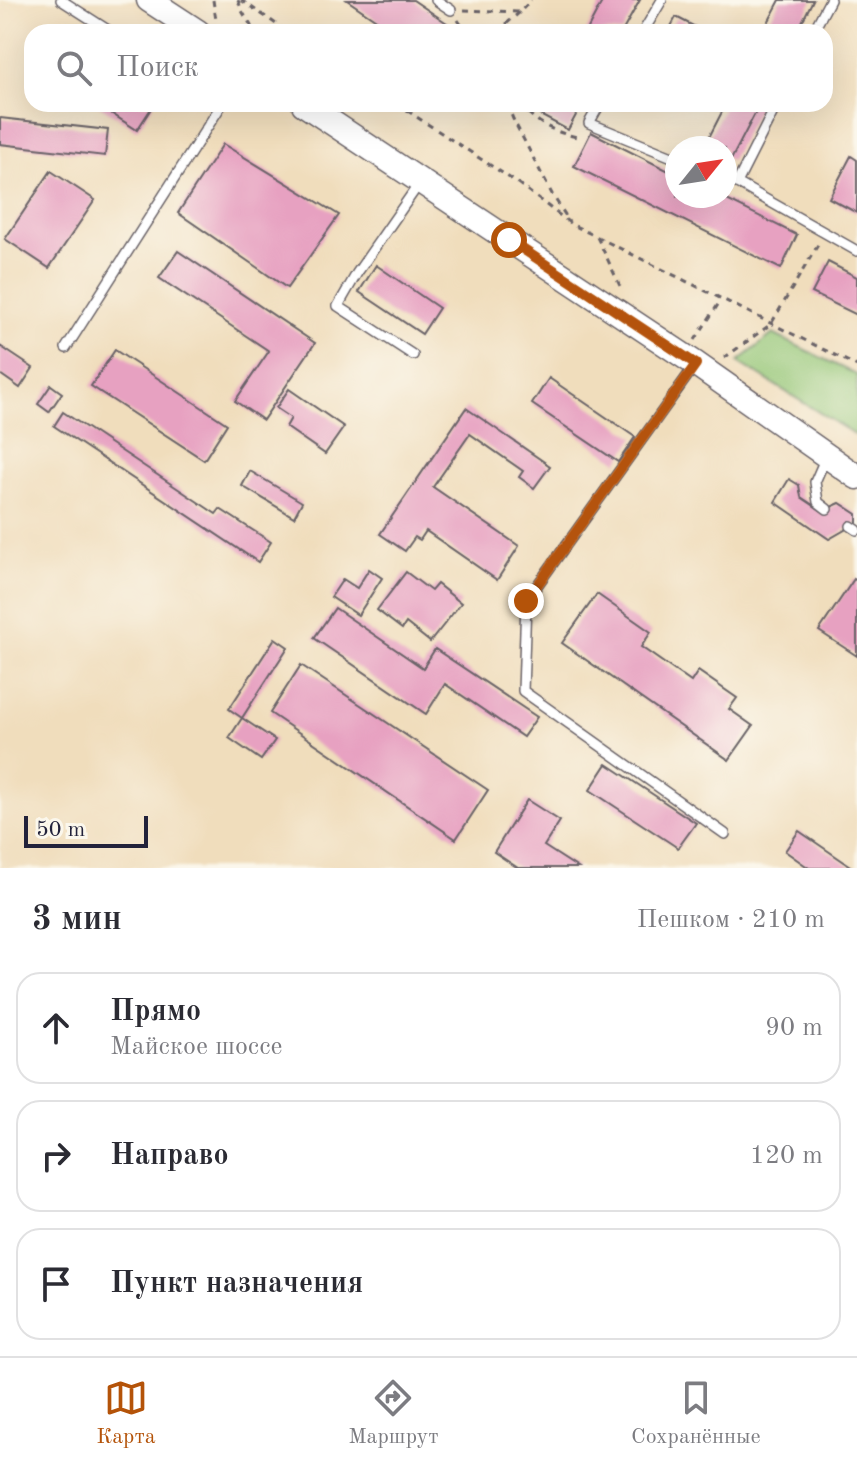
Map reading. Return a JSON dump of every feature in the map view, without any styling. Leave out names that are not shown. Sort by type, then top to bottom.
[{"type":"street","points":[[149,0],[201,24]]},
{"type":"street","points":[[316,112],[701,358],[857,477]]},
{"type":"lane","points":[[61,0],[98,24]]},
{"type":"lane","points":[[436,0],[451,10]]},
{"type":"lane","points":[[648,24],[662,0]]},
{"type":"lane","points":[[817,24],[830,0]]},
{"type":"lane","points":[[66,348],[217,112]]},
{"type":"lane","points":[[595,112],[589,123],[665,154]]},
{"type":"lane","points":[[773,112],[737,183],[857,251]]},
{"type":"lane","points":[[413,355],[338,306],[357,273],[421,181]]},
{"type":"lane","points":[[701,358],[526,601],[523,691],[725,834]]},
{"type":"lane","points":[[827,455],[815,482],[818,502],[827,509]]},
{"type":"path","points":[[208,24],[213,0]]},
{"type":"path","points":[[239,0],[250,24]]},
{"type":"path","points":[[239,0],[276,24]]},
{"type":"path","points":[[506,24],[531,0]]},
{"type":"path","points":[[451,10],[520,12]]},
{"type":"path","points":[[409,112],[519,184],[571,224],[857,366]]},
{"type":"path","points":[[510,112],[571,224]]},
{"type":"path","points":[[527,112],[557,133],[577,137],[589,123]]},
{"type":"path","points":[[701,358],[771,324],[825,232]]},
{"type":"path","points":[[597,237],[621,290]]},
{"type":"path","points":[[701,358],[721,300]]},
{"type":"green space","points":[[773,334],[857,375],[857,436],[738,362]]},
{"type":"building","points":[[347,0],[413,0],[448,24],[382,24]]},
{"type":"building","points":[[603,0],[640,0],[626,24],[590,24]]},
{"type":"building","points":[[780,0],[813,0],[801,24],[767,24]]},
{"type":"building","points":[[676,17],[690,24],[672,24]]},
{"type":"building","points":[[109,112],[149,112],[137,130]]},
{"type":"building","points":[[542,112],[578,112],[568,130],[540,115]]},
{"type":"building","points":[[722,112],[756,112],[737,148],[737,136],[710,136]]},
{"type":"building","points":[[0,118],[108,130],[105,156],[0,144]]},
{"type":"building","points":[[591,132],[665,169],[665,208],[737,208],[737,205],[797,235],[781,269],[574,166]]},
{"type":"building","points":[[223,144],[339,215],[287,288],[178,213]]},
{"type":"building","points":[[851,156],[857,160],[857,213],[829,198]]},
{"type":"building","points":[[51,171],[95,200],[49,268],[5,239]]},
{"type":"building","points":[[178,251],[315,343],[263,420],[235,401],[269,351],[159,278]]},
{"type":"building","points":[[828,262],[857,277],[857,315],[812,293]]},
{"type":"building","points":[[376,265],[439,308],[422,334],[359,292]]},
{"type":"building","points":[[0,346],[33,368],[20,388],[0,374]]},
{"type":"building","points":[[115,350],[227,424],[204,460],[91,386]]},
{"type":"building","points":[[549,378],[635,437],[618,462],[532,404]]},
{"type":"building","points":[[51,385],[62,393],[49,412],[38,404]]},
{"type":"building","points":[[289,389],[344,427],[325,454],[286,427],[291,418],[276,408]]},
{"type":"building","points":[[466,408],[550,466],[534,488],[519,477],[523,471],[470,434],[433,487],[519,546],[497,580],[426,531],[420,540],[415,537],[405,551],[380,534]]},
{"type":"building","points":[[63,412],[216,514],[220,509],[271,542],[258,562],[54,426]]},
{"type":"building","points":[[250,471],[302,502],[294,517],[242,486]]},
{"type":"building","points":[[789,479],[799,485],[801,497],[822,511],[840,503],[857,514],[857,523],[829,539],[775,502]]},
{"type":"building","points":[[369,569],[382,578],[358,615],[331,597],[343,579],[357,588]]},
{"type":"building","points":[[406,572],[431,591],[437,584],[461,603],[430,642],[406,623],[402,629],[377,610]]},
{"type":"building","points":[[854,579],[857,581],[857,656],[819,631]]},
{"type":"building","points":[[597,594],[651,632],[641,647],[691,682],[698,671],[737,698],[729,709],[753,726],[729,760],[562,643]]},
{"type":"building","points":[[335,608],[423,668],[435,649],[537,717],[523,737],[445,684],[426,714],[314,638]]},
{"type":"building","points":[[275,638],[288,647],[242,718],[229,709]]},
{"type":"building","points":[[301,665],[488,790],[456,839],[270,713]]},
{"type":"building","points":[[242,718],[275,740],[261,760],[229,738]]},
{"type":"building","points":[[607,764],[696,823],[678,848],[590,790]]},
{"type":"building","points":[[527,800],[560,821],[544,846],[578,868],[518,868],[494,852]]},
{"type":"building","points":[[799,831],[853,868],[809,868],[785,851]]},
{"type":"route","points":[[509,240],[696,364],[526,601]]}]
